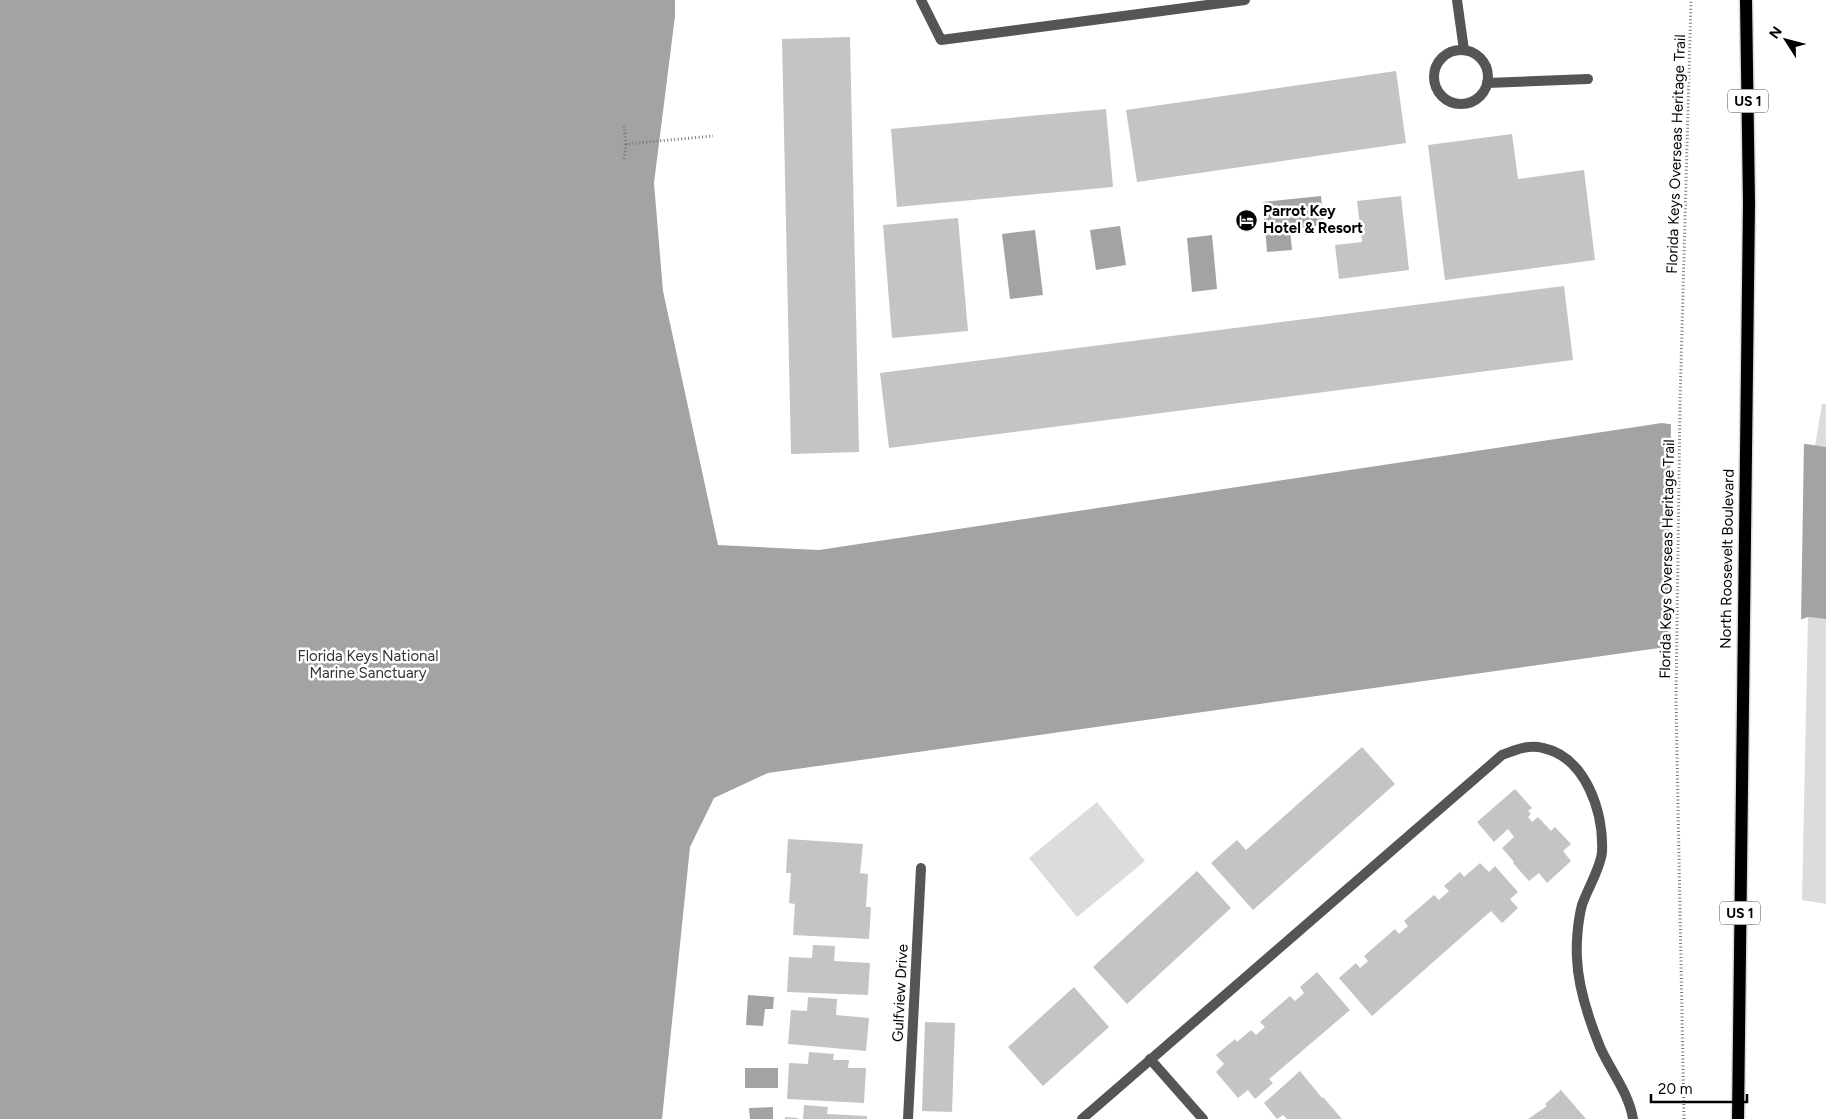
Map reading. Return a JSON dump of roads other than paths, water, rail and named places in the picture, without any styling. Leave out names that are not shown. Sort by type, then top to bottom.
[{"type":"main road","name":"North Roosevelt Boulevard","points":[[1738,1119],[1749,203],[1746,0]]},
{"type":"street","points":[[921,0],[940,40],[1245,0]]},
{"type":"street","points":[[1457,0],[1464,50]]},
{"type":"street","points":[[1464,50],[1480,58],[1488,74],[1487,83],[1484,92],[1470,103],[1452,103],[1439,93],[1434,76],[1440,60],[1455,51],[1464,50]]},
{"type":"street","points":[[1487,83],[1588,79]]},
{"type":"street","points":[[1082,1119],[1502,755],[1522,748],[1542,747],[1564,757],[1586,780],[1599,812],[1602,854],[1582,907],[1576,958],[1584,1001],[1600,1046],[1631,1108],[1633,1119]]},
{"type":"street","name":"Gulfview Drive","points":[[908,1119],[921,868]]},
{"type":"street","points":[[1150,1060],[1203,1119]]},
{"type":"place","name":"Parrot Key Hotel & Resort","points":[[1247,220]]},
{"type":"park label","name":"Florida Keys National Marine Sanctuary","points":[[368,664]]}]
